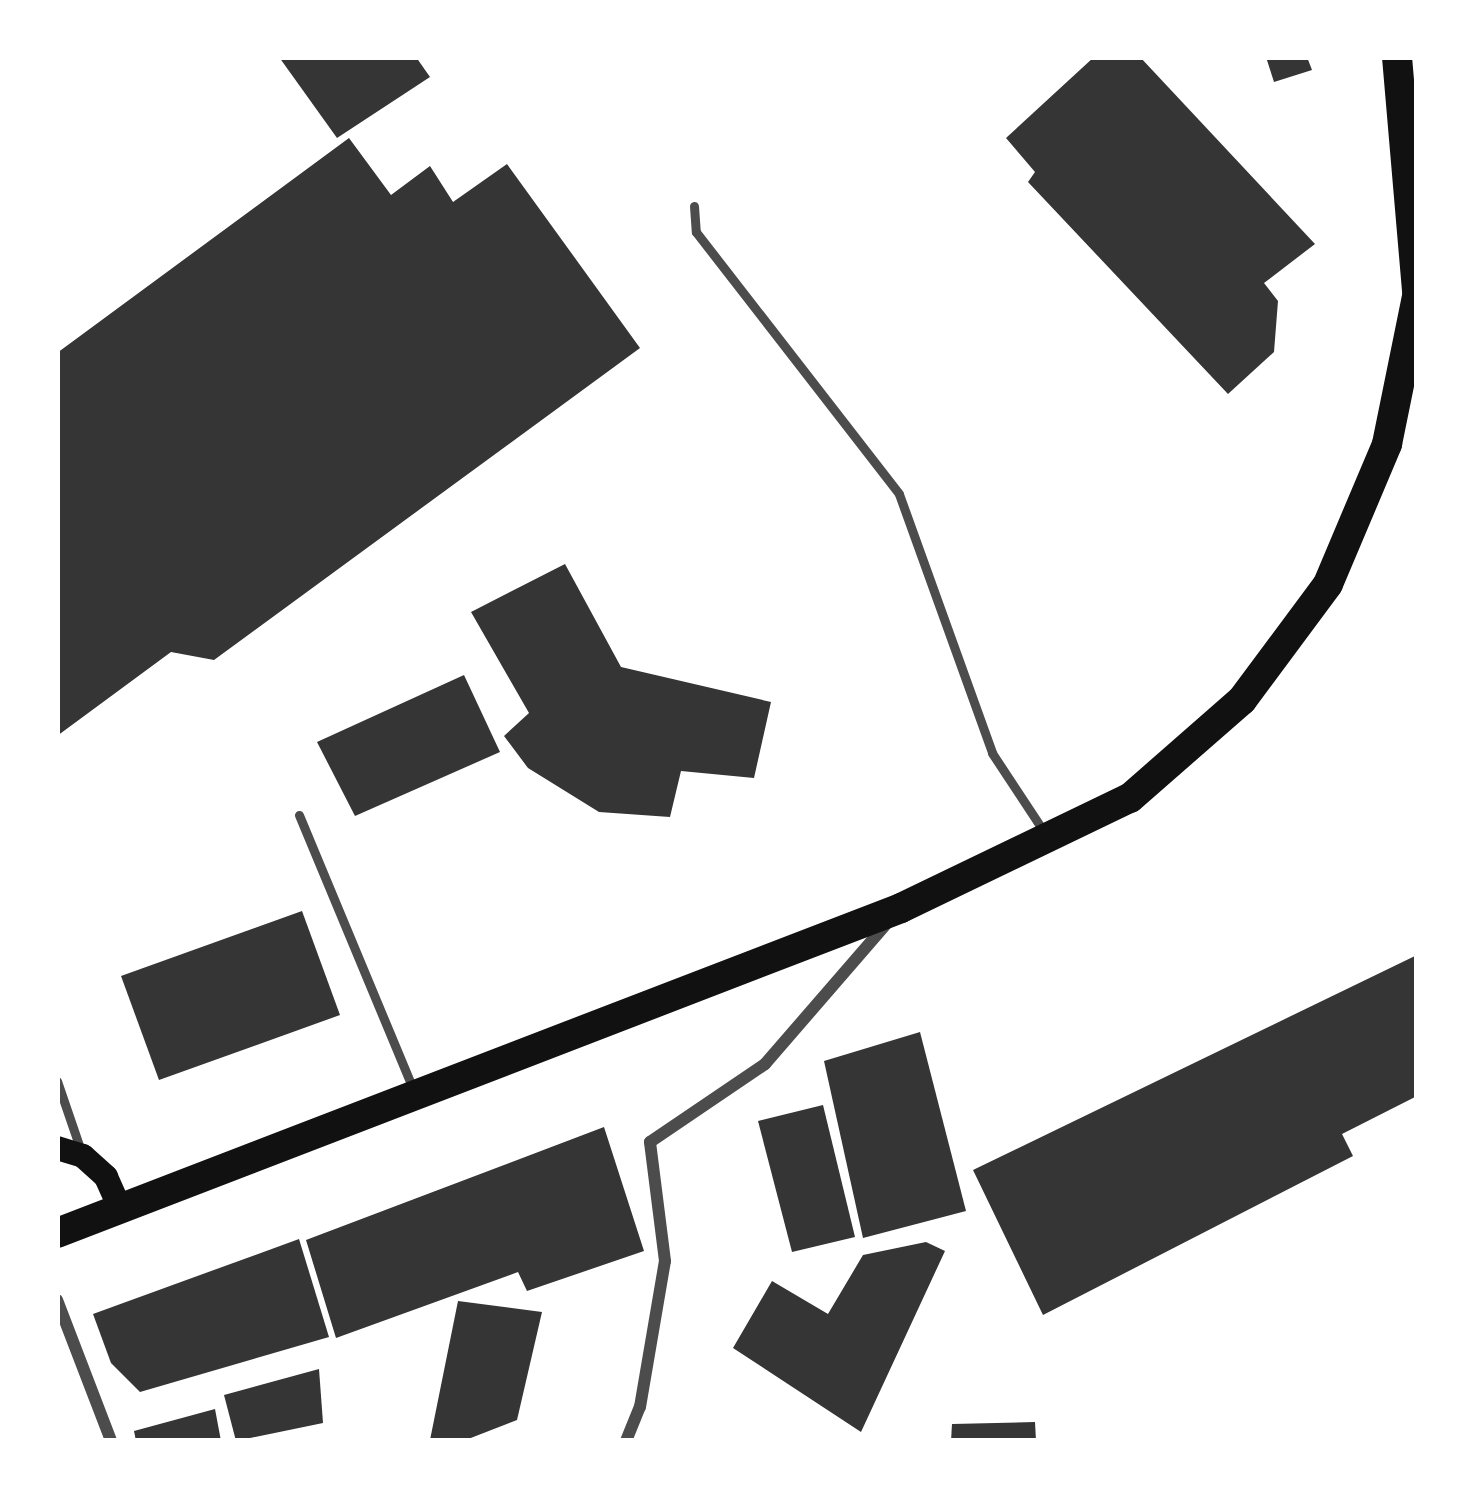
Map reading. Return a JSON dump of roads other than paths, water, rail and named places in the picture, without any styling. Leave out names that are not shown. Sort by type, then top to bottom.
[{"type":"main road","points":[[57,1233],[901,908],[1051,842],[1130,798],[1191,748],[1291,642],[1328,584],[1387,444],[1417,294],[1396,57]]},
{"type":"main road","points":[[57,1148],[82,1156],[106,1177],[120,1209]]},
{"type":"street","points":[[626,1441],[640,1407],[665,1261],[650,1142],[766,1064],[901,908]]},
{"type":"street","points":[[57,1300],[111,1441]]},
{"type":"lane","points":[[694,206],[696,232],[899,494],[992,753],[1051,842]]},
{"type":"lane","points":[[299,815],[416,1096]]},
{"type":"lane","points":[[57,1081],[82,1156]]}]
